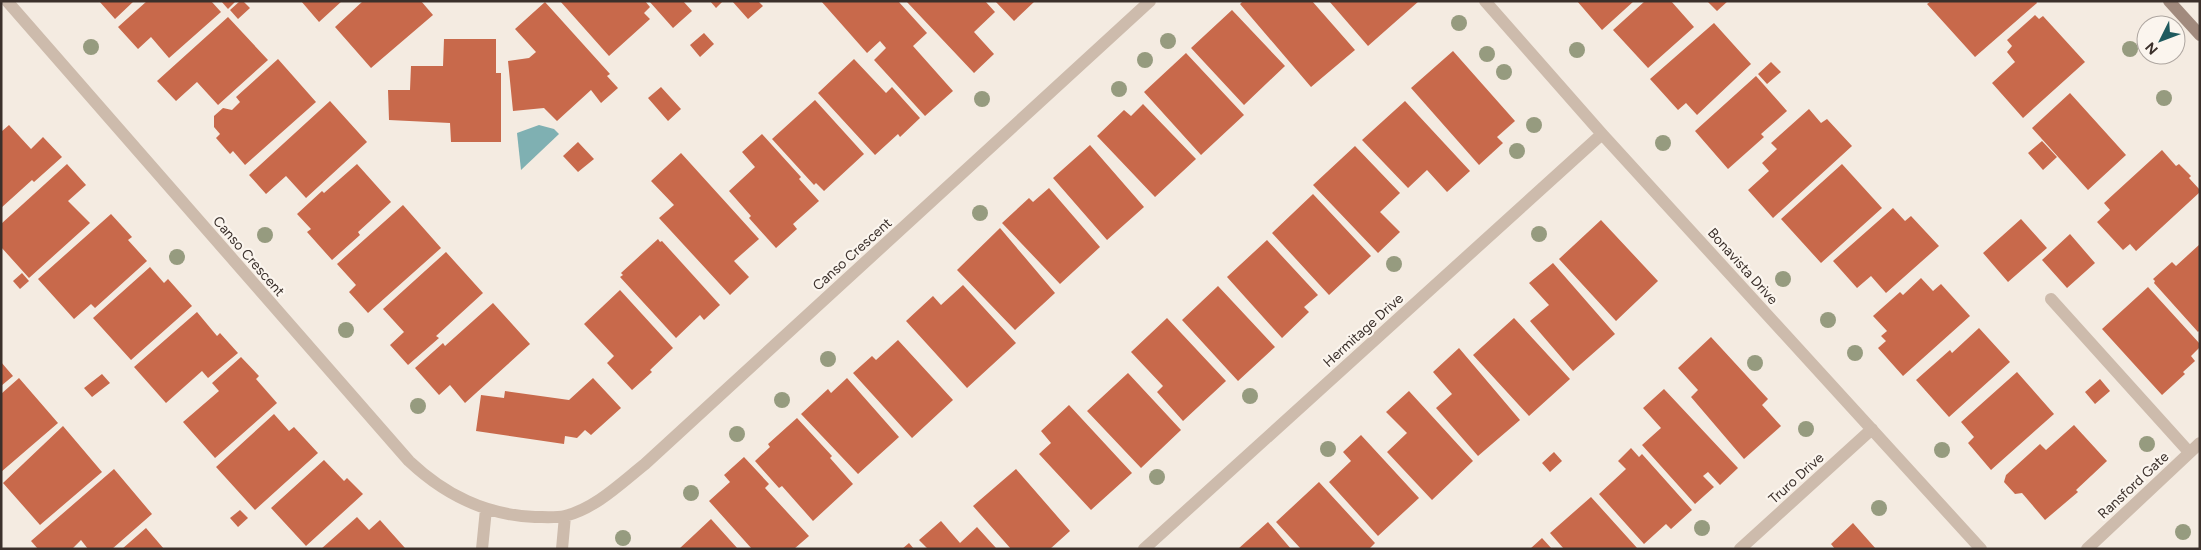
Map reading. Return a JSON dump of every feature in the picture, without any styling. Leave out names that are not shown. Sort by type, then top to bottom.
[{"type":"main road","points":[[2170,1],[2200,35]]},
{"type":"street","name":"Canso Crescent","points":[[7,1],[409,461],[424,475],[453,496],[486,509],[523,516],[565,516],[609,493],[645,464],[1150,1]]},
{"type":"street","name":"Bonavista Drive","points":[[1485,1],[1602,134],[1981,549]]},
{"type":"street","name":"Hermitage Drive","points":[[1144,549],[1602,134]]},
{"type":"street","points":[[2051,299],[2190,452]]},
{"type":"street","name":"Truro Drive","points":[[1740,549],[1872,429]]},
{"type":"street","name":"Ransford Gate","points":[[2087,549],[2200,443]]},
{"type":"street","points":[[482,549],[486,509]]},
{"type":"street","points":[[562,549],[565,516]]},
{"type":"water","points":[[539,125],[554,129],[559,134],[521,170],[517,133]]},
{"type":"building","points":[[99,1],[134,1],[115,19]]},
{"type":"building","points":[[147,1],[211,1],[221,12],[169,58],[151,37],[138,49],[118,27]]},
{"type":"building","points":[[221,1],[236,1],[228,9]]},
{"type":"building","points":[[240,1],[243,1],[250,8],[238,19],[230,10]]},
{"type":"building","points":[[301,1],[342,1],[319,22]]},
{"type":"building","points":[[363,1],[421,1],[433,15],[371,68],[335,27]]},
{"type":"building","points":[[560,1],[645,1],[650,7],[644,13],[650,19],[609,56]]},
{"type":"building","points":[[649,1],[683,1],[692,11],[673,28]]},
{"type":"building","points":[[710,1],[723,1],[716,8]]},
{"type":"building","points":[[732,1],[758,1],[763,6],[748,19]]},
{"type":"building","points":[[821,1],[898,1],[927,33],[913,46],[953,91],[925,116],[874,60],[886,48],[880,41],[867,53]]},
{"type":"building","points":[[906,1],[985,1],[995,12],[974,32],[994,54],[974,73]]},
{"type":"building","points":[[995,1],[1035,1],[1014,21]]},
{"type":"building","points":[[1243,1],[1312,1],[1355,50],[1311,87],[1240,4]]},
{"type":"building","points":[[1329,1],[1419,1],[1368,46]]},
{"type":"building","points":[[1577,1],[1634,1],[1602,30]]},
{"type":"building","points":[[1645,1],[1671,1],[1694,27],[1648,68],[1613,30]]},
{"type":"building","points":[[1707,1],[1728,1],[1717,11]]},
{"type":"building","points":[[1931,1],[2036,1],[2037,3],[1975,57],[1927,4]]},
{"type":"building","points":[[545,2],[610,74],[607,76],[618,88],[601,103],[591,90],[557,121],[544,108],[513,111],[508,61],[529,58],[536,52],[515,29]]},
{"type":"building","points":[[1232,10],[1285,66],[1244,105],[1191,48]]},
{"type":"building","points":[[2035,15],[2039,19],[2043,16],[2085,62],[2023,118],[1992,83],[2015,62],[2007,52],[2012,46],[2007,40]]},
{"type":"building","points":[[228,17],[268,60],[218,105],[197,82],[176,101],[157,81]]},
{"type":"building","points":[[1714,23],[1751,64],[1697,115],[1686,103],[1678,110],[1650,79]]},
{"type":"building","points":[[704,33],[714,44],[700,57],[690,45]]},
{"type":"building","points":[[444,39],[496,39],[496,73],[501,73],[501,142],[451,142],[450,123],[389,120],[388,90],[410,90],[411,66],[443,66]]},
{"type":"building","points":[[1453,51],[1515,121],[1497,137],[1503,143],[1479,165],[1411,88]]},
{"type":"building","points":[[1186,53],[1244,115],[1201,155],[1144,92]]},
{"type":"building","points":[[278,59],[316,102],[245,165],[233,151],[230,154],[216,138],[220,134],[214,127],[214,116],[223,108],[232,110],[240,102],[236,97]]},
{"type":"building","points":[[854,59],[886,93],[892,87],[920,118],[900,137],[898,134],[875,155],[818,93]]},
{"type":"building","points":[[1771,62],[1781,72],[1767,84],[1758,74]]},
{"type":"building","points":[[1756,76],[1787,111],[1761,134],[1764,137],[1728,169],[1695,131]]},
{"type":"building","points":[[661,87],[681,109],[668,121],[648,98]]},
{"type":"building","points":[[2070,93],[2126,155],[2088,190],[2032,128]]},
{"type":"building","points":[[815,100],[864,154],[824,191],[816,183],[814,185],[772,139]]},
{"type":"building","points":[[330,101],[367,142],[306,198],[286,176],[266,194],[249,175]]},
{"type":"building","points":[[1405,101],[1470,171],[1447,192],[1427,170],[1408,188],[1362,140]]},
{"type":"building","points":[[1143,104],[1196,159],[1155,197],[1097,136],[1124,110],[1131,116]]},
{"type":"building","points":[[1809,109],[1821,123],[1827,119],[1852,146],[1773,218],[1748,190],[1769,171],[1762,163],[1777,149],[1771,143]]},
{"type":"building","points":[[9,125],[31,149],[43,137],[62,157],[34,182],[32,180],[1,208],[1,132]]},
{"type":"building","points":[[762,134],[801,177],[799,179],[819,201],[793,224],[797,229],[776,248],[749,218],[751,216],[729,191],[755,167],[742,152]]},
{"type":"building","points":[[2042,141],[2057,157],[2043,170],[2028,153]]},
{"type":"building","points":[[578,142],[594,159],[578,172],[563,156]]},
{"type":"building","points":[[1090,145],[1144,207],[1107,240],[1053,178]]},
{"type":"building","points":[[1355,146],[1400,193],[1380,212],[1400,232],[1378,253],[1313,185]]},
{"type":"building","points":[[2162,150],[2176,166],[2179,164],[2191,176],[2189,178],[2200,192],[2136,251],[2130,244],[2123,250],[2097,222],[2110,210],[2104,203]]},
{"type":"building","points":[[681,153],[759,239],[734,261],[749,277],[730,295],[659,218],[674,205],[651,181]]},
{"type":"building","points":[[67,164],[86,185],[68,201],[90,223],[29,278],[1,247],[1,224]]},
{"type":"building","points":[[357,164],[391,202],[358,232],[360,235],[332,260],[307,232],[311,229],[297,214],[322,191],[324,193]]},
{"type":"building","points":[[1842,164],[1882,208],[1821,263],[1781,219]]},
{"type":"building","points":[[1049,188],[1100,247],[1060,284],[1002,223],[1029,198],[1033,202]]},
{"type":"building","points":[[1313,194],[1371,256],[1329,295],[1272,233]]},
{"type":"building","points":[[403,205],[441,248],[368,313],[349,292],[356,285],[337,264]]},
{"type":"building","points":[[1893,208],[1905,221],[1911,216],[1939,246],[1886,293],[1871,276],[1857,288],[1833,261]]},
{"type":"building","points":[[111,214],[132,237],[128,240],[147,261],[95,308],[91,304],[74,319],[38,279]]},
{"type":"building","points":[[2021,219],[2047,248],[2008,282],[1983,253]]},
{"type":"building","points":[[1601,220],[1658,281],[1616,321],[1559,259]]},
{"type":"building","points":[[1000,228],[1055,293],[1015,330],[957,270]]},
{"type":"building","points":[[2070,234],[2095,263],[2067,288],[2042,260]]},
{"type":"building","points":[[658,239],[660,242],[662,241],[720,305],[704,320],[700,315],[676,338],[620,277],[623,275],[621,273]]},
{"type":"building","points":[[1267,240],[1318,295],[1304,307],[1309,312],[1282,338],[1227,277]]},
{"type":"building","points":[[2200,244],[2200,330],[2198,332],[2154,283],[2153,279],[2172,262],[2176,266]]},
{"type":"building","points":[[446,252],[483,293],[436,336],[439,338],[408,365],[390,345],[404,332],[383,309]]},
{"type":"building","points":[[1553,263],[1615,334],[1573,371],[1530,321],[1549,305],[1529,283]]},
{"type":"building","points":[[150,267],[164,283],[168,279],[192,306],[131,360],[93,318]]},
{"type":"building","points":[[22,273],[29,281],[20,289],[13,281]]},
{"type":"building","points":[[1921,278],[1933,291],[1941,284],[1970,316],[1903,376],[1878,348],[1886,341],[1881,336],[1887,331],[1873,316],[1900,292],[1903,295]]},
{"type":"building","points":[[963,285],[1016,343],[967,388],[906,321],[933,296],[941,305]]},
{"type":"building","points":[[1218,286],[1275,347],[1238,381],[1182,320]]},
{"type":"building","points":[[2148,287],[2200,344],[2200,347],[2191,356],[2195,361],[2183,372],[2185,374],[2162,395],[2102,329]]},
{"type":"building","points":[[620,290],[673,348],[650,370],[652,372],[632,390],[607,363],[614,356],[584,324]]},
{"type":"building","points":[[493,303],[530,344],[465,403],[450,385],[439,395],[415,368],[443,343],[445,346]]},
{"type":"building","points":[[197,312],[217,336],[220,333],[238,353],[208,378],[202,371],[166,403],[134,367]]},
{"type":"building","points":[[1167,318],[1226,381],[1183,421],[1157,392],[1163,386],[1131,352]]},
{"type":"building","points":[[1514,318],[1570,379],[1529,416],[1473,355]]},
{"type":"building","points":[[1979,328],[2010,362],[1949,417],[1916,380],[1950,350],[1952,353]]},
{"type":"building","points":[[1711,337],[1768,399],[1762,405],[1781,426],[1744,459],[1691,397],[1698,390],[1678,368]]},
{"type":"building","points":[[898,340],[953,400],[912,438],[853,373],[872,356],[876,360]]},
{"type":"building","points":[[1459,348],[1520,420],[1478,456],[1436,408],[1452,394],[1433,372]]},
{"type":"building","points":[[241,357],[259,376],[256,379],[277,403],[215,458],[183,422],[219,391],[212,383]]},
{"type":"building","points":[[1,362],[13,376],[1,386]]},
{"type":"building","points":[[2017,372],[2054,414],[1991,470],[1968,443],[1974,437],[1961,422]]},
{"type":"building","points":[[1128,373],[1181,430],[1141,468],[1087,411]]},
{"type":"building","points":[[102,374],[110,383],[92,397],[84,388]]},
{"type":"building","points":[[19,378],[58,423],[1,472],[1,394]]},
{"type":"building","points":[[593,378],[621,408],[591,435],[585,430],[577,438],[565,436],[564,444],[476,431],[481,395],[504,398],[505,391],[569,400]]},
{"type":"building","points":[[847,378],[899,437],[858,474],[801,414],[828,389],[831,393]]},
{"type":"building","points":[[2100,379],[2110,391],[2095,404],[2085,392]]},
{"type":"building","points":[[1664,389],[1738,468],[1720,485],[1708,472],[1703,476],[1714,487],[1695,504],[1642,445],[1661,428],[1643,408]]},
{"type":"building","points":[[1409,391],[1473,461],[1432,500],[1387,452],[1407,433],[1386,412]]},
{"type":"building","points":[[1069,405],[1132,473],[1091,510],[1039,454],[1051,443],[1041,431]]},
{"type":"building","points":[[274,414],[289,431],[294,427],[318,453],[255,510],[216,467]]},
{"type":"building","points":[[797,418],[832,456],[830,458],[853,484],[813,521],[782,486],[779,488],[755,461],[770,447],[768,444]]},
{"type":"building","points":[[2074,425],[2107,461],[2076,490],[2078,492],[2045,520],[2022,493],[2015,494],[2004,482],[2006,475],[2040,444],[2046,450]]},
{"type":"building","points":[[63,426],[102,472],[40,525],[3,483]]},
{"type":"building","points":[[1361,435],[1419,498],[1378,536],[1329,482],[1351,461],[1343,452]]},
{"type":"building","points":[[1631,448],[1639,457],[1642,454],[1692,510],[1671,529],[1666,524],[1644,544],[1599,494],[1626,469],[1618,461]]},
{"type":"building","points":[[1554,452],[1562,461],[1550,472],[1542,463]]},
{"type":"building","points":[[744,457],[769,484],[765,488],[809,536],[794,549],[752,549],[709,501],[730,482],[724,475]]},
{"type":"building","points":[[324,460],[344,481],[347,478],[363,494],[306,546],[271,508]]},
{"type":"building","points":[[114,469],[152,514],[112,549],[88,549],[81,540],[72,549],[38,549],[31,541]]},
{"type":"building","points":[[1016,469],[1070,531],[1050,549],[1011,549],[973,506]]},
{"type":"building","points":[[1319,482],[1375,543],[1369,549],[1301,549],[1276,522]]},
{"type":"building","points":[[1591,497],[1638,549],[1564,549],[1550,533]]},
{"type":"building","points":[[240,510],[248,518],[238,527],[230,518]]},
{"type":"building","points":[[357,517],[369,530],[380,520],[405,548],[321,549]]},
{"type":"building","points":[[711,519],[738,549],[679,549]]},
{"type":"building","points":[[941,521],[960,543],[977,527],[996,548],[928,549],[919,540]]},
{"type":"building","points":[[1268,522],[1291,549],[1238,549]]},
{"type":"building","points":[[1853,523],[1876,549],[1835,549],[1831,544]]},
{"type":"building","points":[[146,528],[164,549],[122,549]]},
{"type":"building","points":[[1542,538],[1552,549],[1530,549]]},
{"type":"building","points":[[909,543],[914,549],[902,549]]}]
